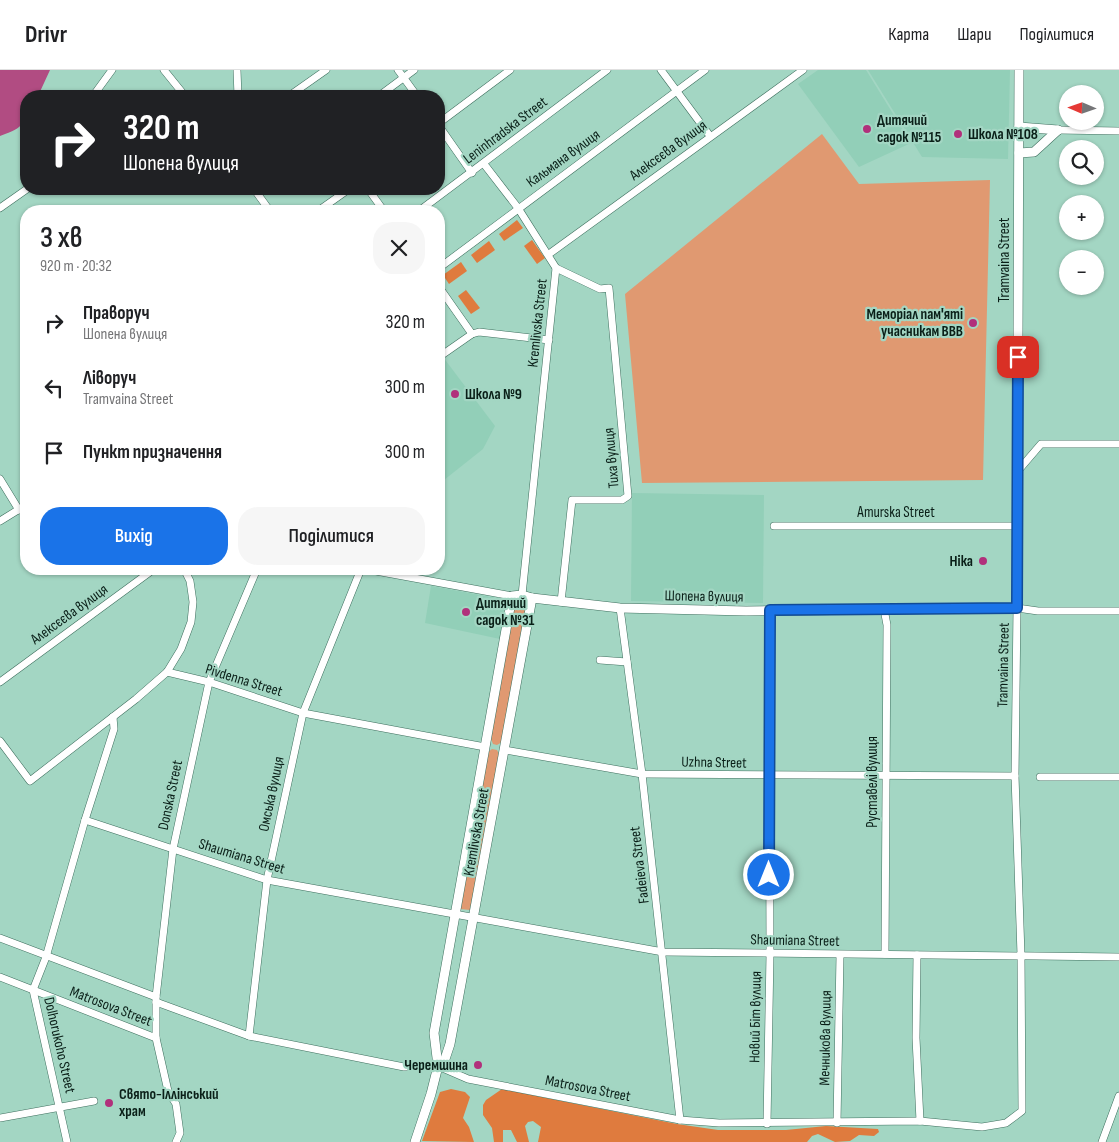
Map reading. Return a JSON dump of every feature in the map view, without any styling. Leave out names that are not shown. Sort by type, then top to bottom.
[{"type":"street","points":[[97,90],[112,70]]},
{"type":"street","points":[[164,70],[180,90]]},
{"type":"street","points":[[237,70],[238,90]]},
{"type":"street","points":[[303,90],[326,70]]},
{"type":"street","points":[[398,70],[413,90]]},
{"type":"street","points":[[387,90],[414,70]]},
{"type":"street","points":[[445,120],[510,70]]},
{"type":"street","name":"Leninhradska Street","points":[[445,192],[607,70]]},
{"type":"street","points":[[661,70],[710,136]]},
{"type":"street","name":"Кальмана вулиця","points":[[445,263],[705,70]]},
{"type":"street","name":"Алексєєва вулиця","points":[[550,254],[803,70]]},
{"type":"street","name":"Tramvaina Street","points":[[1019,70],[1018,526],[1015,776],[1021,955],[1022,1111]]},
{"type":"street","points":[[1019,127],[1119,131]]},
{"type":"street","points":[[1019,153],[1034,152],[1058,130]]},
{"type":"street","points":[[445,134],[472,172]]},
{"type":"street","points":[[484,164],[518,208],[556,265]]},
{"type":"street","points":[[0,208],[20,194]]},
{"type":"street","points":[[326,205],[341,195]]},
{"type":"street","name":"Leninhradska Street","points":[[427,205],[441,195]]},
{"type":"street","name":"Тиха вулиця","points":[[556,265],[600,289],[609,288],[628,496],[622,500],[572,500],[561,602]]},
{"type":"street","name":"Kremlivska Street","points":[[522,595],[556,265]]},
{"type":"street","points":[[445,295],[472,334]]},
{"type":"street","points":[[445,353],[472,334],[487,332],[549,340]]},
{"type":"street","points":[[1017,472],[1041,444],[1119,444]]},
{"type":"street","points":[[0,479],[19,510],[0,521]]},
{"type":"street","name":"Amurska Street","points":[[774,526],[1018,526]]},
{"type":"street","name":"Алексєєва вулиця","points":[[0,682],[146,575]]},
{"type":"street","points":[[0,741],[30,781],[112,718],[167,672],[181,649],[191,622],[193,602],[190,581],[187,575]]},
{"type":"street","name":"Donska Street","points":[[176,1142],[180,1133],[176,1104],[168,1091],[156,1038],[156,1000],[173,849],[209,682],[254,575]]},
{"type":"street","name":"Омська вулиця","points":[[250,1036],[267,880],[303,713],[360,575]]},
{"type":"street","points":[[396,575],[512,596]]},
{"type":"street","name":"Шопена вулиця","points":[[512,596],[522,595],[561,602],[620,608],[770,610],[1017,608]]},
{"type":"street","name":"Kremlivska Street","points":[[415,1142],[438,1066],[434,1033],[512,596]]},
{"type":"street","name":"Kremlivska Street","points":[[438,1066],[448,1052],[475,917],[532,598]]},
{"type":"street","name":"Fadeieva Street","points":[[620,608],[663,952],[680,1120]]},
{"type":"street","points":[[1017,608],[1038,611],[1119,611]]},
{"type":"street","name":"Руставелі вулиця","points":[[884,609],[886,625],[885,954]]},
{"type":"street","name":"Новий Біт вулиця","points":[[766,1124],[770,954],[770,610]]},
{"type":"street","points":[[600,660],[627,662]]},
{"type":"street","name":"Pivdenna Street","points":[[167,672],[209,682],[303,713],[485,747]]},
{"type":"street","points":[[46,957],[85,820],[114,729],[112,718]]},
{"type":"street","name":"Uzhna Street","points":[[505,750],[642,774],[1015,776]]},
{"type":"street","points":[[1040,777],[1119,777]]},
{"type":"street","name":"Shaumiana Street","points":[[85,820],[267,880],[663,952],[1119,957]]},
{"type":"street","name":"Matrosova Street","points":[[0,938],[250,1036],[404,1067],[438,1066],[468,1079],[680,1120],[766,1124],[920,1121],[982,1127],[1006,1123],[1022,1111]]},
{"type":"street","name":"Мечникова вулиця","points":[[837,1123],[840,954]]},
{"type":"street","points":[[917,956],[916,1038],[920,1121]]},
{"type":"street","name":"Dolhorukoho Street","points":[[46,957],[33,990],[67,1142]]},
{"type":"street","name":"Matrosova Street","points":[[0,977],[156,1038]]},
{"type":"street","points":[[1102,1142],[1119,1096]]},
{"type":"street","points":[[0,1118],[94,1101]]},
{"type":"shaded area","points":[[0,70],[50,70],[41,90],[20,90],[20,127],[0,136]]},
{"type":"shaded area","name":"Дитячий садок №115","points":[[818,70],[866,70],[911,143],[859,167],[798,84]]},
{"type":"shaded area","name":"Школа №108","points":[[868,70],[1010,70],[1008,159],[922,157]]},
{"type":"shaded area","points":[[822,134],[859,184],[990,180],[983,480],[642,483],[625,294]]},
{"type":"shaded area","points":[[517,220],[523,228],[504,241],[499,234]]},
{"type":"shaded area","points":[[532,240],[545,258],[537,264],[524,246]]},
{"type":"shaded area","points":[[489,241],[495,250],[477,263],[471,255]]},
{"type":"shaded area","points":[[461,262],[467,271],[449,284],[445,278],[445,274]]},
{"type":"shaded area","points":[[466,290],[480,308],[471,314],[458,296]]},
{"type":"shaded area","name":"Школа №9","points":[[445,360],[495,426],[483,449],[445,479]]},
{"type":"shaded area","points":[[632,493],[764,495],[763,603],[631,601]]},
{"type":"shaded area","name":"Дитячий садок №31","points":[[431,586],[507,600],[500,639],[425,623]]},
{"type":"shaded area","points":[[518,600],[525,600],[527,603],[502,742],[497,745],[493,744],[491,739],[515,603]]},
{"type":"shaded area","points":[[492,749],[497,750],[499,754],[470,910],[460,909],[488,752]]},
{"type":"shaded area","points":[[451,1089],[465,1092],[470,1097],[463,1118],[469,1127],[474,1142],[422,1141],[440,1092]]},
{"type":"shaded area","points":[[502,1089],[677,1124],[718,1130],[786,1130],[826,1126],[878,1129],[879,1132],[874,1136],[859,1135],[850,1141],[835,1142],[818,1134],[812,1136],[807,1142],[538,1142],[541,1127],[533,1121],[528,1122],[525,1126],[529,1142],[517,1142],[511,1130],[503,1130],[503,1142],[494,1142],[492,1128],[483,1115],[483,1105],[486,1100]]},
{"type":"place","name":"Дитячий садок №115","points":[[867,129]]},
{"type":"place","name":"Школа №108","points":[[958,134]]},
{"type":"place","name":"Меморіал пам'яті учасникам ВВВ","points":[[973,323]]},
{"type":"place","name":"Школа №9","points":[[455,394]]},
{"type":"place","name":"Ніка","points":[[983,561]]},
{"type":"place","name":"Дитячий садок №31","points":[[466,612]]},
{"type":"place","name":"Черемшина","points":[[478,1065]]},
{"type":"place","name":"Свято-Іллінський храм","points":[[109,1103]]},
{"type":"route","points":[[769,875],[770,610],[1017,608],[1018,357]]}]
